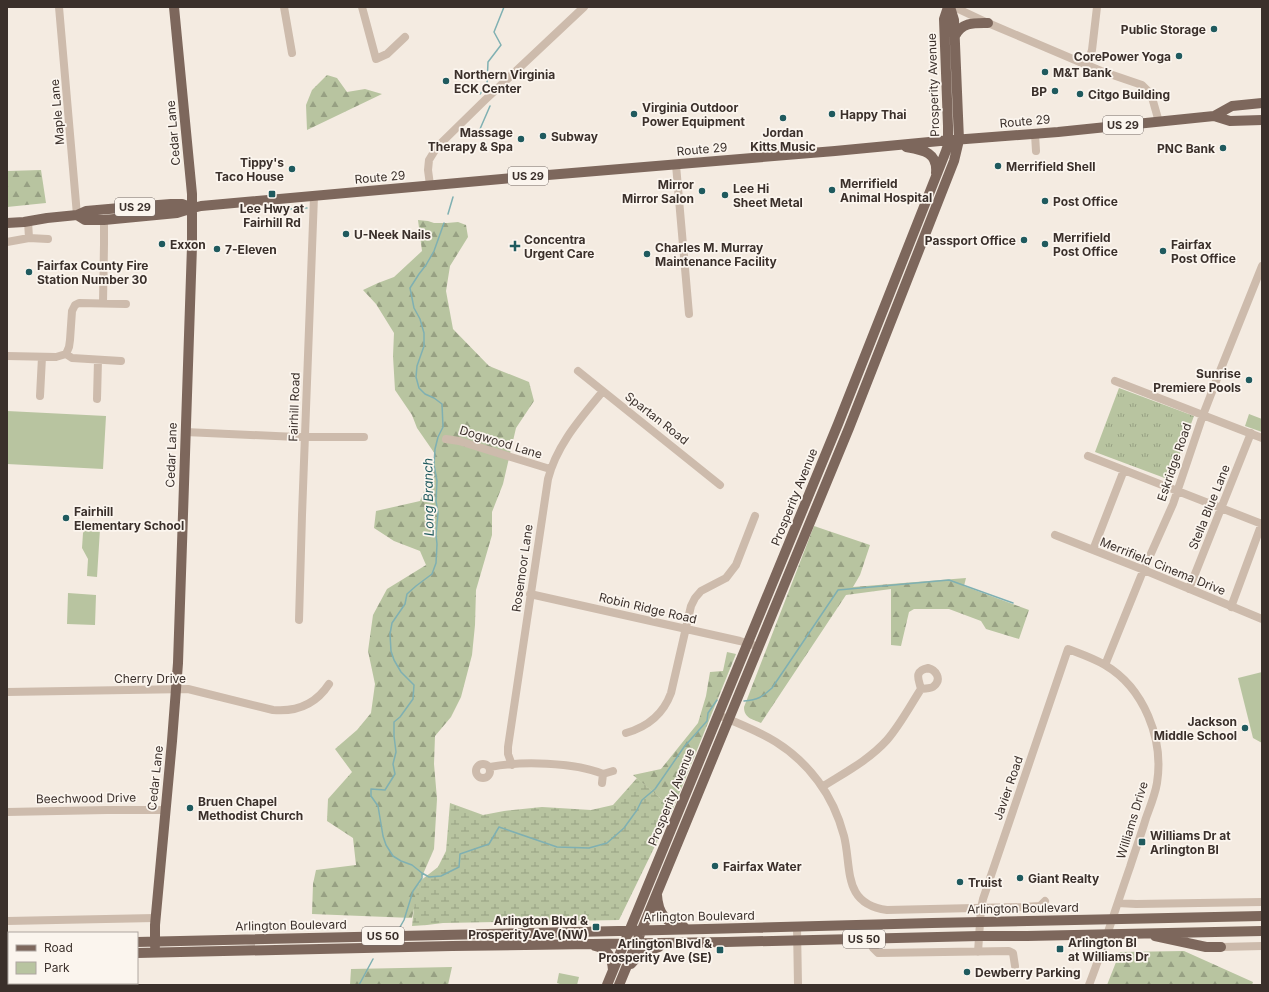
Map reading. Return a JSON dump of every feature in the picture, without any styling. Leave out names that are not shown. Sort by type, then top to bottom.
[{"type":"main road","name":"Cedar Lane","points":[[155,952],[155,918],[177,689],[193,208],[174,7]]},
{"type":"main road","name":"Prosperity Avenue","points":[[619,985],[849,428],[954,161],[959,140],[954,20],[949,7]]},
{"type":"main road","name":"Prosperity Avenue","points":[[607,985],[838,424],[946,151],[948,140],[944,19],[949,7]]},
{"type":"main road","points":[[955,36],[959,29],[965,25],[973,23],[988,23]]},
{"type":"main road","name":"Route 29","points":[[78,215],[85,220],[104,220],[177,213],[193,208],[430,185],[676,165],[948,140],[1035,134],[1214,116],[1232,106],[1262,103]]},
{"type":"main road","name":"Route 29","points":[[1214,116],[1230,121],[1262,120]]},
{"type":"main road","points":[[894,146],[920,150],[931,156],[936,166],[934,182]]},
{"type":"main road","name":"Route 29","points":[[7,223],[78,215],[86,211],[171,204],[182,204],[193,208]]},
{"type":"main road","points":[[657,894],[659,908],[668,921],[679,926],[706,929]]},
{"type":"main road","name":"Arlington Boulevard","points":[[138,942],[1260,916]]},
{"type":"main road","name":"Arlington Boulevard","points":[[138,953],[1262,931]]},
{"type":"main road","points":[[1146,933],[1178,942],[1206,947],[1221,947]]},
{"type":"main road","points":[[624,973],[641,953],[674,943]]},
{"type":"main road","points":[[583,944],[599,947],[606,951],[612,960],[613,970]]},
{"type":"street","name":"Maple Lane","points":[[59,7],[78,215]]},
{"type":"street","points":[[284,7],[292,53]]},
{"type":"street","points":[[362,7],[376,59],[387,54],[405,37]]},
{"type":"street","points":[[430,185],[428,170],[429,160],[437,147],[584,7]]},
{"type":"street","points":[[954,7],[1087,66],[1142,85],[1151,94],[1160,122]]},
{"type":"street","points":[[1087,66],[1092,50],[1097,7]]},
{"type":"street","points":[[1035,134],[1036,151]]},
{"type":"street","points":[[676,165],[689,314]]},
{"type":"street","name":"Fairhill Road","points":[[299,620],[314,196]]},
{"type":"street","points":[[103,303],[104,220]]},
{"type":"street","points":[[28,221],[29,238]]},
{"type":"street","points":[[7,242],[29,238],[48,240]]},
{"type":"street","name":"Eskridge Road","points":[[1105,665],[1177,492],[1203,415],[1262,266]]},
{"type":"street","points":[[66,354],[70,340],[72,311],[75,305],[79,303],[126,304]]},
{"type":"street","points":[[7,356],[56,357],[66,354]]},
{"type":"street","points":[[66,354],[72,358],[121,361]]},
{"type":"street","points":[[40,396],[42,357]]},
{"type":"street","points":[[98,360],[98,399]]},
{"type":"street","name":"Spartan Road","points":[[578,371],[720,485]]},
{"type":"street","points":[[1115,381],[1262,438]]},
{"type":"street","name":"Rosemoor Lane","points":[[512,765],[508,754],[508,747],[543,504],[550,469],[554,459],[569,434],[603,391]]},
{"type":"street","points":[[185,432],[305,437],[364,437]]},
{"type":"street","name":"Stella Blue Lane","points":[[1189,589],[1251,433]]},
{"type":"street","name":"Dogwood Lane","points":[[446,439],[459,441],[550,469]]},
{"type":"street","points":[[1088,456],[1262,524],[1231,607]]},
{"type":"street","points":[[1093,550],[1124,470]]},
{"type":"street","points":[[626,733],[648,724],[657,717],[665,706],[671,693],[691,606],[695,598],[702,592],[726,578],[736,565],[755,516]]},
{"type":"street","name":"Merrifield Cinema Drive","points":[[1055,535],[1262,619]]},
{"type":"street","name":"Robin Ridge Road","points":[[530,594],[759,647]]},
{"type":"street","name":"Williams Drive","points":[[1068,649],[1105,665],[1123,680],[1137,695],[1153,729],[1157,744],[1158,759],[1158,772],[1154,797],[1108,934],[1089,985]]},
{"type":"street","name":"Javier Road","points":[[978,952],[981,908],[986,890],[1068,649]]},
{"type":"street","name":"Cherry Drive","points":[[7,692],[177,689],[198,691],[282,711],[291,710],[307,704],[321,694],[329,684]]},
{"type":"street","points":[[822,787],[877,750],[894,731],[921,689]]},
{"type":"street","points":[[719,715],[763,734],[785,747],[808,768],[822,787],[834,808],[846,848],[851,882],[860,898],[872,906],[887,910],[981,908],[1040,906],[1045,901]]},
{"type":"street","points":[[490,767],[562,764],[597,771],[603,774],[613,771]]},
{"type":"street","points":[[602,783],[603,774]]},
{"type":"street","name":"Beechwood Drive","points":[[7,812],[165,810]]},
{"type":"street","points":[[1118,902],[1136,904],[1262,902]]},
{"type":"street","points":[[7,921],[155,918]]},
{"type":"street","points":[[797,927],[798,985]]},
{"type":"street","points":[[872,938],[873,948],[878,953],[1012,952],[1015,966]]},
{"type":"street","points":[[1221,947],[1262,946]]},
{"type":"green space","points":[[327,75],[337,78],[347,92],[365,89],[382,94],[307,130],[306,105],[312,90]]},
{"type":"green space","points":[[41,170],[46,203],[7,207],[7,171]]},
{"type":"green space","points":[[418,220],[434,223],[458,222],[466,225],[468,237],[450,266],[446,291],[453,329],[489,366],[529,382],[534,401],[516,428],[503,484],[492,512],[492,535],[476,590],[472,655],[461,697],[451,717],[435,736],[434,764],[437,799],[434,849],[420,881],[412,918],[312,914],[313,884],[316,870],[356,865],[353,838],[327,821],[328,799],[352,772],[335,749],[357,730],[371,713],[375,684],[368,651],[373,615],[387,589],[426,565],[420,551],[394,541],[374,528],[376,511],[420,501],[429,479],[435,454],[417,428],[412,415],[395,390],[393,356],[394,333],[376,304],[363,290],[394,277],[422,251]]},
{"type":"green space","points":[[1119,388],[1194,416],[1170,480],[1095,452]]},
{"type":"green space","points":[[7,411],[106,416],[103,469],[7,464]]},
{"type":"green space","points":[[1249,414],[1262,419],[1262,432],[1245,426]]},
{"type":"green space","points":[[814,526],[870,545],[860,575],[853,587],[966,578],[964,586],[1029,610],[1019,639],[986,629],[981,621],[949,609],[914,609],[909,612],[901,646],[891,645],[891,589],[846,595],[761,723],[752,719],[745,714],[744,707]]},
{"type":"green space","points":[[86,528],[100,529],[97,577],[87,576],[88,559],[82,548],[83,533]]},
{"type":"green space","points":[[68,593],[96,595],[95,625],[67,624]]},
{"type":"green space","points":[[727,652],[736,654],[673,809],[633,775],[661,769],[698,723],[706,696],[710,672],[723,671]]},
{"type":"green space","points":[[1262,672],[1262,743],[1253,738],[1238,678]]},
{"type":"green space","points":[[637,778],[673,809],[619,920],[443,923],[412,926],[415,899],[420,881],[438,867],[446,851],[450,803],[483,815],[542,807],[591,810],[613,805]]},
{"type":"green space","points":[[1184,951],[1253,982],[1252,985],[1107,985],[1120,952]]},
{"type":"green space","points":[[452,967],[448,985],[350,985],[351,969]]},
{"type":"green space","points":[[559,973],[579,977],[577,985],[560,985],[557,983]]},
{"type":"waterway","name":"Long Branch","points":[[480,94],[487,85],[488,62],[501,45],[494,32],[504,7]]},
{"type":"waterway","name":"Long Branch","points":[[480,129],[490,106]]},
{"type":"waterway","name":"Long Branch","points":[[448,214],[453,197]]},
{"type":"waterway","points":[[289,209],[307,208]]},
{"type":"waterway","name":"Long Branch","points":[[444,223],[434,251],[410,288],[414,308],[420,319],[424,333],[424,346],[417,366],[416,377],[419,388],[425,394],[442,404],[443,427],[438,437],[435,449],[434,465],[437,481],[436,501],[438,513],[436,563],[432,574],[407,594],[405,604],[392,623],[390,634],[391,651],[394,660],[401,672],[414,685],[413,699],[400,717],[394,722],[396,752],[393,764],[395,774],[385,790],[371,789],[371,796],[378,806],[386,845],[393,856],[412,865],[429,877],[441,876],[459,867],[460,854],[489,844],[499,827],[557,847],[589,848],[607,843],[624,828],[637,810],[642,800],[655,789],[684,747],[707,721],[708,713],[717,700]]},
{"type":"waterway","points":[[744,701],[760,698],[772,688],[838,590],[949,580],[1013,603]]},
{"type":"waterway","points":[[400,927],[404,920],[413,891],[422,878],[422,873]]},
{"type":"waterway","name":"Long Branch","points":[[359,985],[373,959]]},
{"type":"place","name":"Public Storage","points":[[1214,29]]},
{"type":"place","name":"CorePower Yoga","points":[[1179,56]]},
{"type":"place","name":"M&T Bank","points":[[1045,72]]},
{"type":"place","name":"Northern Virginia ECK Center","points":[[446,81]]},
{"type":"place","name":"BP","points":[[1055,91]]},
{"type":"place","name":"Citgo Building","points":[[1080,94]]},
{"type":"place","name":"Virginia Outdoor Power Equipment","points":[[634,114]]},
{"type":"place","name":"Happy Thai","points":[[832,114]]},
{"type":"place","name":"Jordan Kitts Music","points":[[783,118]]},
{"type":"place","name":"Subway","points":[[543,136]]},
{"type":"place","name":"Massage Therapy & Spa","points":[[521,139]]},
{"type":"place","name":"PNC Bank","points":[[1223,148]]},
{"type":"place","name":"Merrifield Shell","points":[[998,166]]},
{"type":"place","name":"Tippy's Taco House","points":[[292,169]]},
{"type":"place","name":"Merrifield Animal Hospital","points":[[832,190]]},
{"type":"place","name":"Mirror Mirror Salon","points":[[702,191]]},
{"type":"place","name":"Lee Hwy at Fairhill Rd","points":[[272,194]]},
{"type":"place","name":"Lee Hi Sheet Metal","points":[[725,195]]},
{"type":"place","name":"Post Office","points":[[1045,201]]},
{"type":"place","name":"U-Neek Nails","points":[[346,234]]},
{"type":"place","name":"Passport Office","points":[[1024,240]]},
{"type":"place","name":"Exxon","points":[[162,244]]},
{"type":"place","name":"Merrifield Post Office","points":[[1045,244]]},
{"type":"place","name":"Concentra Urgent Care","points":[[515,246]]},
{"type":"place","name":"7-Eleven","points":[[217,249]]},
{"type":"place","name":"Fairfax Post Office","points":[[1163,251]]},
{"type":"place","name":"Charles M. Murray Maintenance Facility","points":[[647,254]]},
{"type":"place","name":"Fairfax County Fire Station Number 30","points":[[29,272]]},
{"type":"place","name":"Sunrise Premiere Pools","points":[[1249,380]]},
{"type":"place","name":"Fairhill Elementary School","points":[[66,518]]},
{"type":"place","name":"Jackson Middle School","points":[[1245,728]]},
{"type":"place","name":"Bruen Chapel Methodist Church","points":[[190,808]]},
{"type":"place","name":"Williams Dr at Arlington Bl","points":[[1142,842]]},
{"type":"place","name":"Fairfax Water","points":[[715,866]]},
{"type":"place","name":"Giant Realty","points":[[1020,878]]},
{"type":"place","name":"Truist","points":[[960,882]]},
{"type":"place","name":"Arlington Blvd & Prosperity Ave (NW)","points":[[596,927]]},
{"type":"place","name":"Arlington Bl at Williams Dr","points":[[1060,949]]},
{"type":"place","name":"Arlington Blvd & Prosperity Ave (SE)","points":[[720,950]]},
{"type":"place","name":"Dewberry Parking","points":[[967,972]]}]
